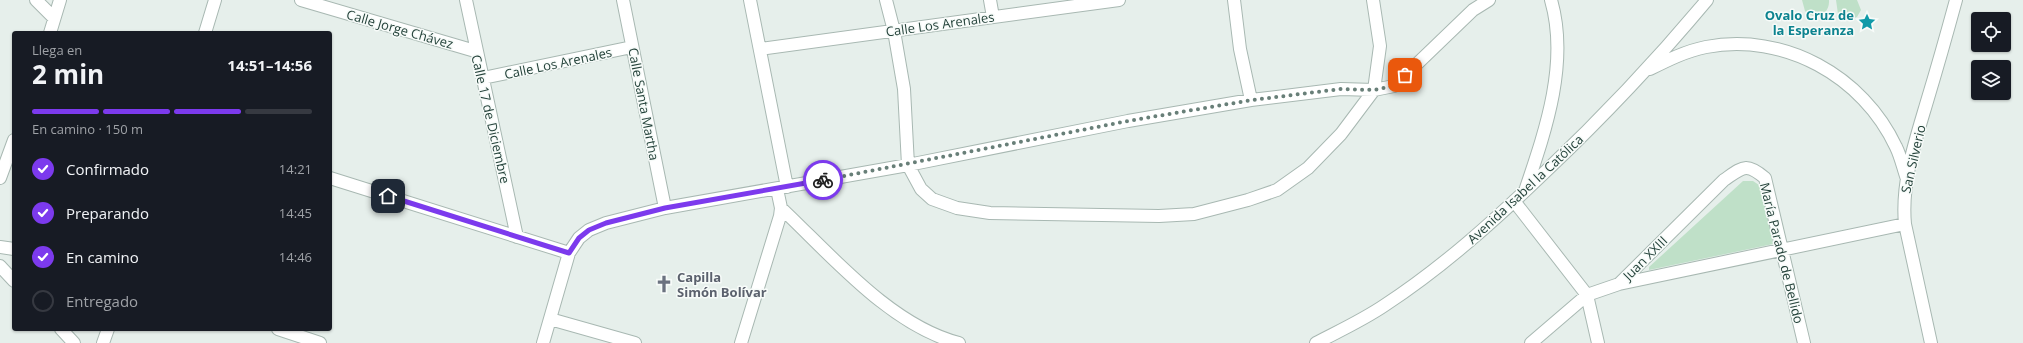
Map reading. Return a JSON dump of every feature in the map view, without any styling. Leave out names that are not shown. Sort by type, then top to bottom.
[{"type":"street","points":[[36,0],[54,18]]},
{"type":"street","points":[[51,31],[60,0]]},
{"type":"street","points":[[206,31],[215,0]]},
{"type":"street","name":"Calle Jorge Chávez","points":[[301,0],[475,51]]},
{"type":"street","name":"Calle 17 de Diciembre","points":[[466,0],[475,51],[483,78],[517,237]]},
{"type":"street","name":"Calle Santa Martha","points":[[623,0],[665,208]]},
{"type":"street","points":[[741,343],[781,208],[782,188],[760,49],[750,0]]},
{"type":"street","points":[[886,0],[894,31],[904,89],[908,165],[921,189],[932,199],[957,208],[990,212],[1159,216],[1194,214],[1277,190],[1308,168],[1341,134],[1374,90],[1380,46],[1373,0]]},
{"type":"street","points":[[990,0],[993,17]]},
{"type":"street","name":"Calle Los Arenales","points":[[760,49],[1090,2],[1119,0]]},
{"type":"street","points":[[1234,0],[1240,48],[1252,100]]},
{"type":"street","points":[[543,343],[569,253],[579,238],[589,230],[606,223],[665,208],[908,165],[1128,121],[1252,100],[1341,89],[1374,90],[1394,86],[1473,10],[1489,0]]},
{"type":"street","points":[[1525,191],[1542,141],[1552,102],[1557,58],[1554,12],[1551,0]]},
{"type":"street","name":"Avenida Isabel la Católica","points":[[1316,343],[1385,305],[1444,262],[1514,201],[1584,135],[1646,71],[1707,0]]},
{"type":"street","name":"San Silverio","points":[[1931,343],[1905,224],[1903,204],[1907,179],[1956,0]]},
{"type":"street","points":[[1646,71],[1675,56],[1713,47],[1740,44],[1772,48],[1804,58],[1833,73],[1859,94],[1880,119],[1896,147],[1907,179]]},
{"type":"street","name":"Calle Los Arenales","points":[[483,78],[632,47]]},
{"type":"street","points":[[0,178],[12,145]]},
{"type":"street","name":"Juan XXIII","points":[[1531,343],[1587,295],[1619,284],[1724,180],[1742,168],[1753,168]]},
{"type":"street","name":"María Parado de Bellido","points":[[1753,168],[1765,178],[1804,343]]},
{"type":"street","points":[[332,179],[569,253]]},
{"type":"street","points":[[1514,201],[1587,295],[1598,343]]},
{"type":"street","points":[[781,208],[865,287],[888,306],[917,327],[942,339],[959,343]]},
{"type":"street","points":[[1619,284],[1905,224]]},
{"type":"street","points":[[0,247],[12,249]]},
{"type":"street","points":[[0,266],[12,279]]},
{"type":"street","points":[[550,319],[607,339],[635,343]]},
{"type":"street","points":[[63,331],[74,343]]},
{"type":"street","points":[[103,343],[107,331]]},
{"type":"street","points":[[284,331],[320,343]]},
{"type":"green space","points":[[1802,0],[1829,0],[1829,5],[1824,13],[1813,16],[1805,11]]},
{"type":"green space","points":[[1836,0],[1857,0],[1861,10],[1857,17],[1851,19],[1838,14]]},
{"type":"green space","points":[[1743,181],[1753,181],[1762,187],[1773,244],[1649,270],[1649,267]]},
{"type":"way so far","points":[[823,180],[908,165],[1128,121],[1252,100],[1341,89],[1374,90],[1394,86],[1405,75]]},
{"type":"place","name":"Ovalo Cruz de la Esperanza","points":[[1867,22]]},
{"type":"place","name":"Capilla Simón Bolívar","points":[[664,284]]},
{"type":"route","points":[[388,196],[569,253],[579,238],[589,230],[606,223],[665,208],[823,180]]}]
